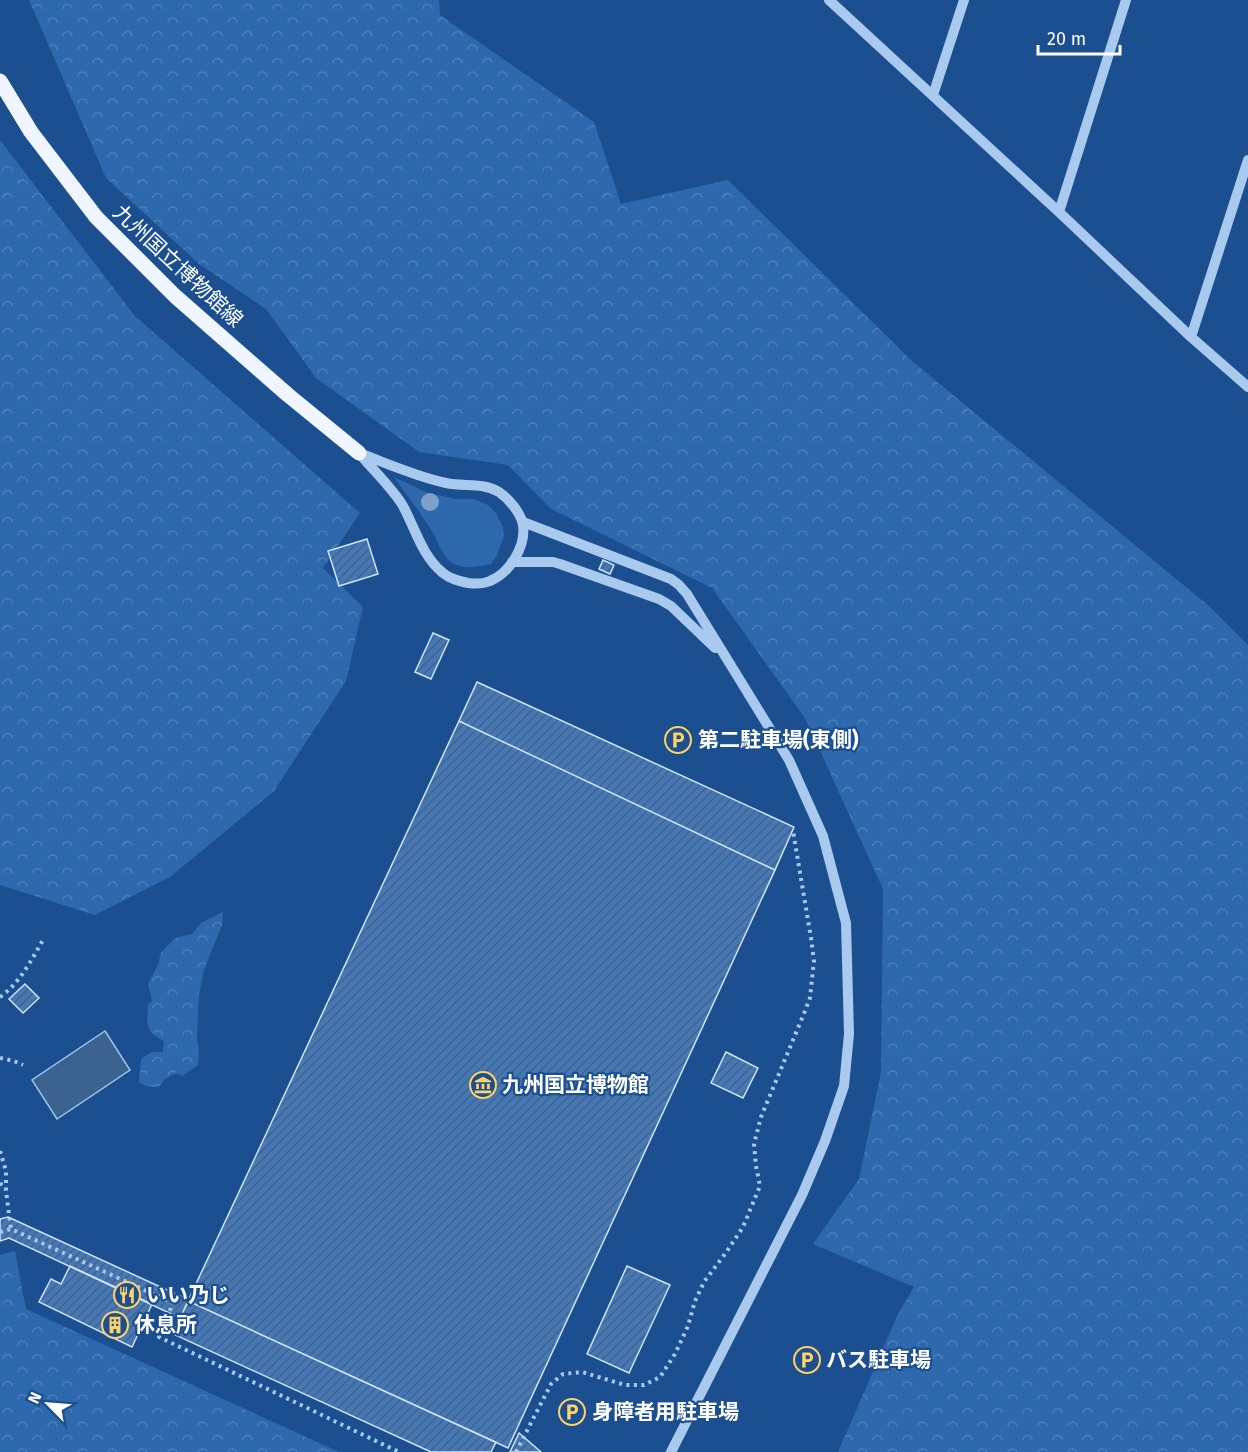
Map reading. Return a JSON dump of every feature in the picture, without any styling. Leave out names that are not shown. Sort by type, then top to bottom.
[{"type":"main road","name":"九州国立博物館線","points":[[0,81],[32,132],[96,217],[175,296],[288,395],[359,453]]},
{"type":"street","points":[[829,0],[1191,337],[1248,387]]},
{"type":"street","points":[[933,95],[964,0]]},
{"type":"street","points":[[1059,212],[1126,0]]},
{"type":"street","points":[[1191,337],[1248,160]]},
{"type":"street","points":[[359,453],[447,483],[479,485],[502,494],[514,507],[523,522],[524,533],[520,547],[505,572],[491,581],[476,584],[457,581],[442,573],[425,552],[402,505],[359,453]]},
{"type":"street","points":[[523,522],[671,579],[679,585],[695,606],[789,760],[823,836],[846,923],[849,1034],[844,1086],[802,1196],[671,1452]]},
{"type":"street","points":[[512,562],[553,562],[659,599],[671,606],[723,655]]},
{"type":"path","points":[[516,1452],[551,1383],[562,1374],[582,1372],[625,1385],[644,1385],[660,1377],[684,1335],[704,1282],[743,1227],[760,1186],[754,1144],[761,1117],[810,998],[814,961],[812,938],[793,831]]},
{"type":"path","points":[[0,997],[8,992],[18,979],[44,938]]},
{"type":"path","points":[[0,1058],[23,1065]]},
{"type":"path","points":[[0,1151],[6,1171],[11,1229]]},
{"type":"path","points":[[0,1183],[6,1191]]},
{"type":"path","points":[[0,1232],[11,1229],[173,1303],[159,1337],[399,1452]]},
{"type":"green space","points":[[29,0],[439,0],[440,15],[594,122],[621,204],[728,180],[912,361],[1209,606],[1248,645],[1248,1452],[838,1452],[898,1314],[914,1287],[813,1244],[859,1179],[881,1072],[883,889],[805,718],[712,588],[551,509],[508,465],[419,452],[316,378],[266,309],[199,264],[106,178]]},
{"type":"green space","points":[[0,140],[135,316],[360,513],[323,568],[363,607],[346,681],[274,791],[170,877],[95,915],[0,885]]},
{"type":"green space","points":[[394,477],[428,493],[457,499],[473,499],[488,505],[496,513],[503,527],[504,536],[491,564],[462,567],[450,561]]},
{"type":"green space","points":[[223,912],[222,925],[204,970],[199,993],[198,1065],[182,1076],[176,1073],[165,1079],[159,1087],[149,1087],[139,1083],[141,1059],[152,1052],[163,1052],[164,1041],[150,1030],[147,1018],[148,1005],[152,1001],[148,984],[159,963],[160,954],[175,938],[192,934],[201,923]]},
{"type":"green space","points":[[15,1251],[26,1309],[339,1452],[0,1452],[0,1255]]},
{"type":"shaded area","points":[[105,1031],[130,1070],[57,1119],[32,1080]]},
{"type":"building","points":[[367,539],[378,574],[339,586],[328,551]]},
{"type":"building","points":[[603,560],[614,565],[610,574],[599,569]]},
{"type":"building","points":[[433,633],[449,640],[431,679],[415,672]]},
{"type":"building","points":[[477,682],[794,827],[775,870],[459,721]]},
{"type":"building","name":"九州国立博物館","points":[[459,721],[775,870],[508,1448],[188,1301]]},
{"type":"building","points":[[25,984],[39,998],[23,1013],[9,999]]},
{"type":"building","points":[[726,1052],[758,1068],[743,1098],[711,1083]]},
{"type":"building","points":[[8,1217],[189,1300],[180,1318],[9,1238],[0,1241],[0,1219]]},
{"type":"building","name":"休息所","points":[[70,1266],[152,1304],[132,1347],[39,1302],[51,1279],[61,1284]]},
{"type":"building","points":[[627,1266],[670,1285],[629,1373],[587,1354]]},
{"type":"building","points":[[188,1301],[496,1442],[491,1452],[431,1452],[173,1334]]},
{"type":"building","points":[[519,1433],[541,1452],[510,1452]]},
{"type":"place","name":"第二駐車場(東側)","points":[[678,740]]},
{"type":"place","name":"九州国立博物館","points":[[483,1085]]},
{"type":"place","name":"いい乃じ","points":[[127,1295]]},
{"type":"place","name":"休息所","points":[[115,1325]]},
{"type":"place","name":"バス駐車場","points":[[807,1360]]},
{"type":"place","name":"身障者用駐車場","points":[[572,1412]]}]
